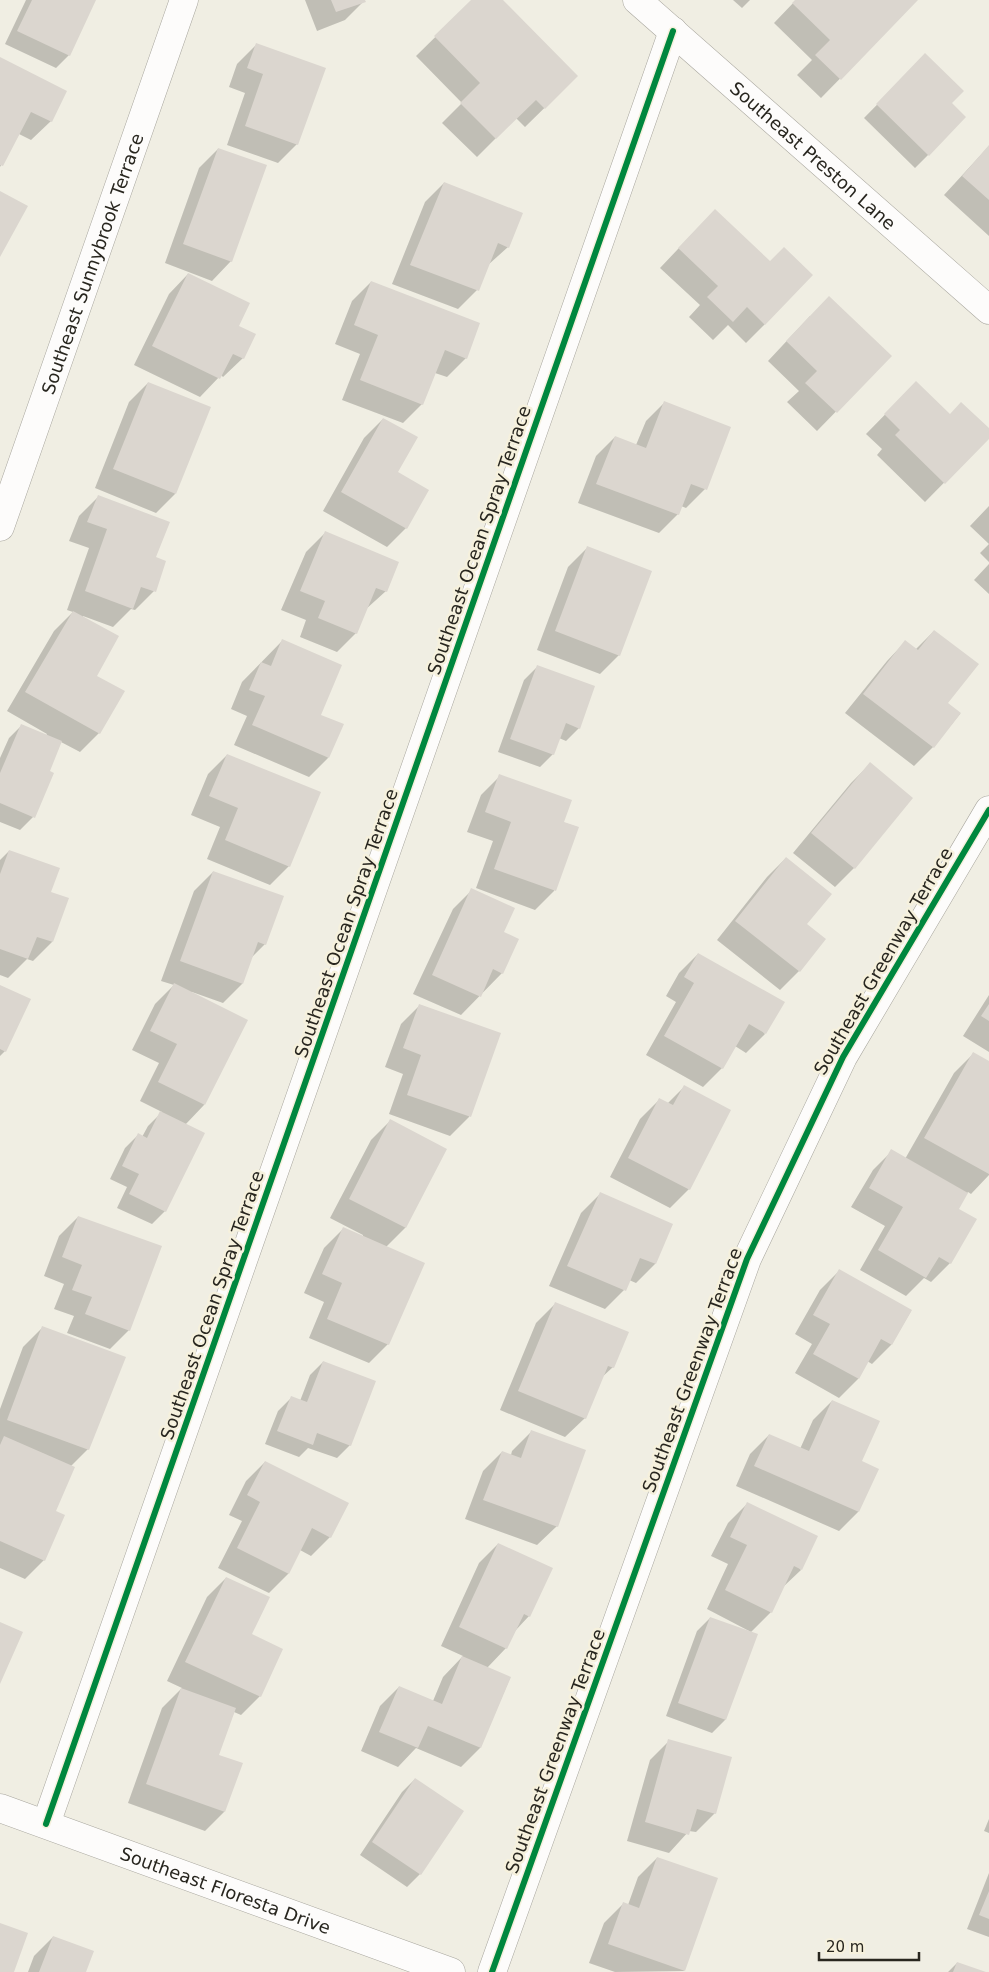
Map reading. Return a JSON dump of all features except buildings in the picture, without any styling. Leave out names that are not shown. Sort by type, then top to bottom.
[{"type":"street","name":"Southeast Sunnybrook Terrace","points":[[0,527],[184,0]]},
{"type":"street","name":"Southeast Preston Lane","points":[[638,0],[989,310]]},
{"type":"street","name":"Southeast Ocean Spray Terrace","points":[[46,1824],[673,31]]},
{"type":"street","name":"Southeast Greenway Terrace","points":[[492,1972],[747,1259],[843,1057],[989,810]]},
{"type":"street","name":"Southeast Floresta Drive","points":[[0,1808],[450,1972]]},
{"type":"cycle path","points":[[46,1824],[673,31]]},
{"type":"cycle path","points":[[492,1972],[747,1259],[843,1057],[989,810]]}]
